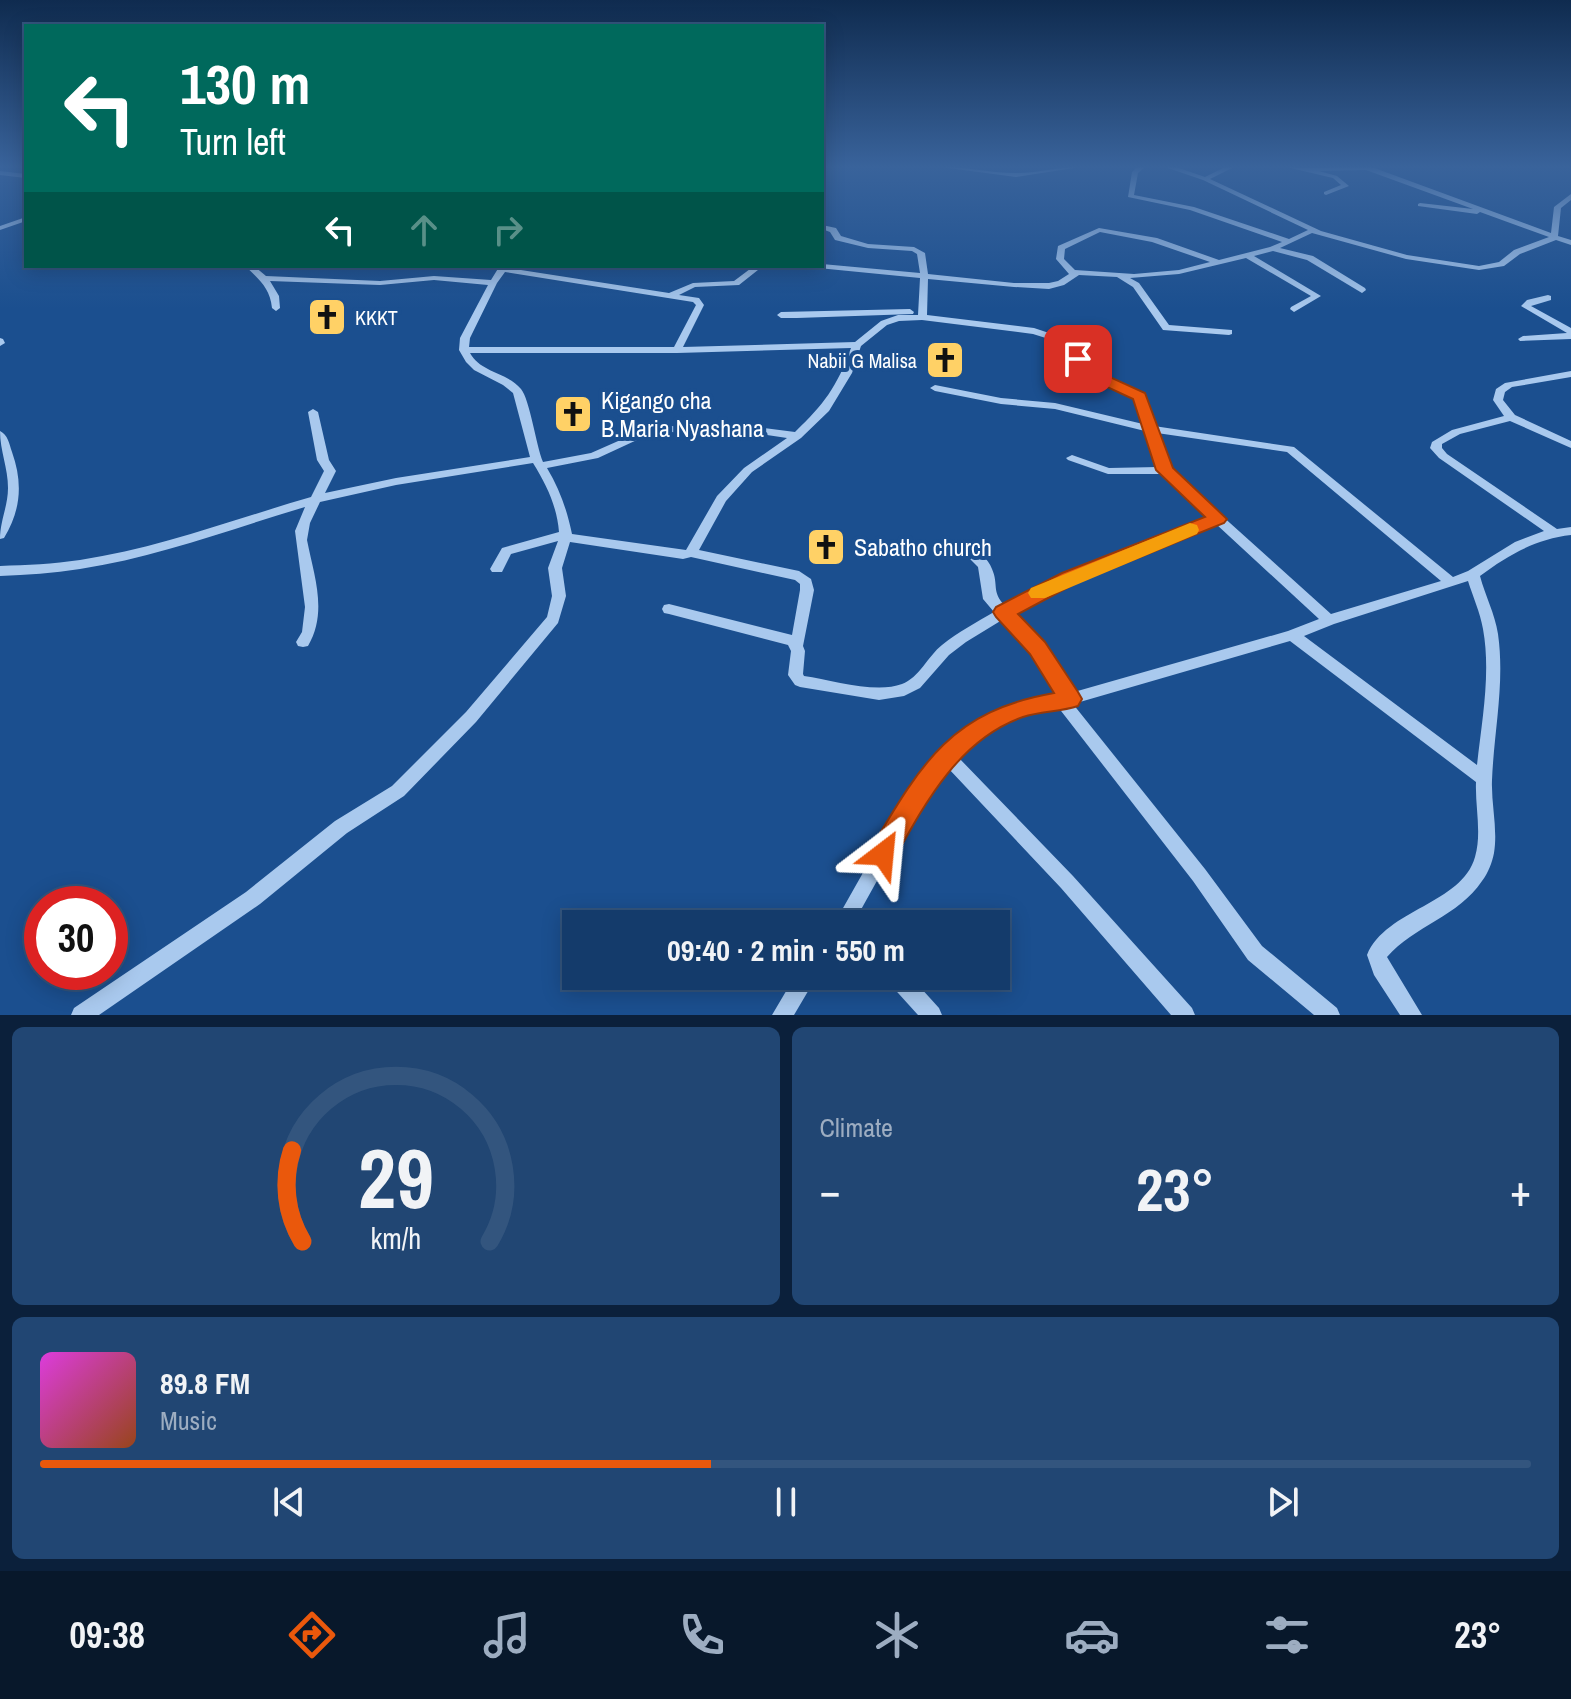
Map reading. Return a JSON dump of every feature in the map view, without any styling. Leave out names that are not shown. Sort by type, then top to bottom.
[{"type":"street","points":[[1208,213],[1291,242]]},
{"type":"street","points":[[1279,213],[1317,231],[1406,257],[1479,268],[1501,264],[1517,252],[1554,238]]},
{"type":"street","points":[[1491,213],[1571,243]]},
{"type":"street","points":[[1554,238],[1557,213]]},
{"type":"street","points":[[0,228],[24,220]]},
{"type":"street","points":[[824,228],[833,230],[838,238],[845,241],[918,251],[923,259],[924,276],[921,315]]},
{"type":"street","points":[[1073,273],[1060,259],[1061,248],[1096,230],[1154,240],[1219,262]]},
{"type":"street","points":[[824,264],[840,260],[924,276],[1035,286],[1056,285],[1073,273],[1166,274],[1273,249],[1317,231]]},
{"type":"street","points":[[840,260],[845,241]]},
{"type":"street","points":[[1273,249],[1310,258],[1362,290]]},
{"type":"street","points":[[1247,255],[1317,296],[1294,309]]},
{"type":"street","points":[[252,268],[264,278],[275,296],[276,308]]},
{"type":"street","points":[[81,1015],[253,898],[299,858],[366,809],[398,791],[471,717],[545,632],[559,596],[554,582],[555,568],[565,536],[553,487],[538,463],[518,392],[477,368],[464,350],[465,338],[504,268],[672,295],[700,303],[677,350]]},
{"type":"street","points":[[672,295],[693,285],[736,283],[756,268]]},
{"type":"street","points":[[1117,275],[1136,285],[1166,328],[1229,332]]},
{"type":"street","points":[[264,278],[380,283],[434,278],[493,283]]},
{"type":"street","points":[[1548,298],[1525,306],[1571,334]]},
{"type":"street","points":[[781,315],[834,316],[873,309],[1001,325],[1055,338],[1098,377],[1140,397],[1165,470],[1329,620]]},
{"type":"street","points":[[691,553],[721,499],[756,463],[797,436],[836,394],[857,345],[884,323],[921,315]]},
{"type":"street","points":[[1523,339],[1571,334]]},
{"type":"street","points":[[464,350],[677,350],[857,345]]},
{"type":"street","points":[[1571,374],[1509,385],[1500,391],[1501,406],[1511,417],[1571,445]]},
{"type":"street","points":[[935,388],[1001,401],[1055,406],[1151,429],[1290,449],[1452,583]]},
{"type":"street","points":[[303,642],[313,624],[306,557],[300,537],[330,471],[323,460],[313,412]]},
{"type":"street","points":[[1511,417],[1456,432],[1437,442],[1436,448],[1443,456],[1553,532]]},
{"type":"street","points":[[0,571],[45,568],[157,550],[317,499],[594,456],[650,430],[733,427],[797,436]]},
{"type":"street","points":[[0,434],[15,483],[14,505],[0,535]]},
{"type":"street","points":[[1072,458],[1108,471],[1165,470]]},
{"type":"street","points":[[497,569],[506,551],[565,536],[683,555],[691,553],[799,576],[806,582],[807,590],[795,675],[800,681],[870,693],[896,693],[915,684],[944,651],[961,638],[1004,612],[1069,578],[1217,519]]},
{"type":"street","points":[[851,910],[922,784],[968,735],[999,716],[1066,700],[1292,635],[1329,620],[1473,576],[1504,552],[1553,532],[1571,531]]},
{"type":"street","points":[[965,547],[985,564],[990,577],[990,599],[1038,648],[1066,700],[1255,953],[1330,1015]]},
{"type":"street","points":[[1412,1015],[1381,968],[1377,955],[1402,929],[1446,904],[1466,887],[1479,872],[1486,838],[1484,779],[1490,743],[1495,665],[1491,628],[1473,576]]},
{"type":"street","points":[[669,609],[797,644]]},
{"type":"street","points":[[1292,635],[1484,779]]},
{"type":"street","points":[[947,756],[1067,882],[1185,1015]]},
{"type":"street","points":[[782,1015],[798,990]]},
{"type":"street","points":[[909,990],[932,1015]]},
{"type":"slow traffic","points":[[1038,593],[1190,530]]},
{"type":"place","name":"KKKT","points":[[327,317]]},
{"type":"place","name":"Nabii G Malisa","points":[[945,360]]},
{"type":"place","name":"Kigango cha B.Maria Nyashana","points":[[573,414]]},
{"type":"place","name":"Sabatho church","points":[[826,547]]},
{"type":"route","points":[[883,854],[922,784],[968,735],[999,716],[1018,709],[1070,699],[1038,648],[1004,612],[1046,588],[1217,519],[1165,470],[1140,397],[1098,377],[1078,359]]}]
